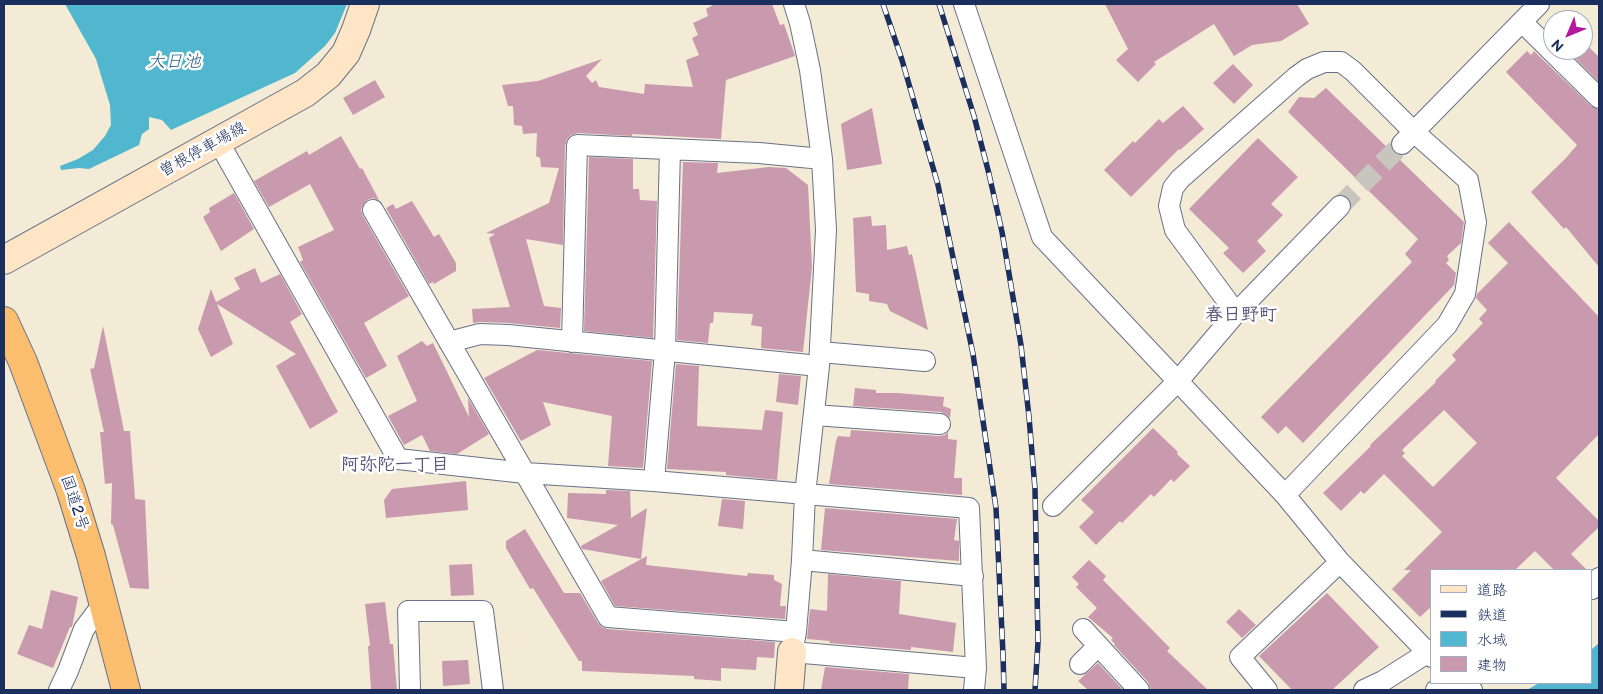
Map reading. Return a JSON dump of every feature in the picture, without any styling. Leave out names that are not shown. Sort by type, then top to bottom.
[{"type":"highway","name":"国道2号","points":[[4,322],[23,362],[71,490],[91,556],[126,690]]},
{"type":"main road","name":"曽根停車場線","points":[[4,260],[305,93],[328,75],[346,53],[365,4]]},
{"type":"main road","points":[[789,690],[794,642]]},
{"type":"street","points":[[794,4],[810,70],[822,159],[826,230],[819,359],[805,495],[802,560],[794,642]]},
{"type":"street","points":[[964,4],[1042,237],[1285,495],[1340,562],[1429,655],[1364,690]]},
{"type":"street","points":[[1408,138],[1539,4]]},
{"type":"street","points":[[1522,22],[1599,98]]},
{"type":"street","points":[[1236,313],[1175,230],[1169,206],[1173,188],[1180,179],[1296,77],[1307,69],[1324,62],[1341,62],[1353,71],[1408,138],[1468,180],[1476,222],[1465,294],[1447,325],[1285,495]]},
{"type":"street","points":[[218,141],[398,459],[525,473],[654,481],[969,508],[976,668],[974,690]]},
{"type":"street","points":[[572,342],[577,144],[759,153],[822,159]]},
{"type":"street","points":[[654,481],[665,351],[670,149]]},
{"type":"street","points":[[1053,506],[1178,381],[1236,313],[1340,206]]},
{"type":"street","points":[[372,210],[608,617],[976,668]]},
{"type":"street","points":[[449,342],[480,334],[508,335],[665,351],[819,359],[925,361]]},
{"type":"street","points":[[814,415],[940,424]]},
{"type":"street","points":[[802,560],[973,576]]},
{"type":"street","points":[[1267,690],[1240,657],[1340,562]]},
{"type":"street","points":[[1593,589],[1599,578]]},
{"type":"street","points":[[59,690],[84,629],[103,604]]},
{"type":"street","points":[[410,690],[408,611],[483,611],[494,690]]},
{"type":"street","points":[[1083,629],[1139,690]]},
{"type":"street","points":[[1080,664],[1098,646]]},
{"type":"water","name":"大日池","points":[[65,4],[347,4],[335,33],[325,46],[295,73],[171,130],[162,120],[149,117],[149,129],[142,134],[139,145],[89,169],[61,170],[60,166],[78,159],[93,150],[105,136],[111,125],[110,105],[96,59]]},
{"type":"water","points":[[1599,643],[1599,690],[1527,690],[1537,684],[1593,684],[1593,648]]},
{"type":"building","points":[[715,4],[772,4],[780,25],[784,24],[795,56],[726,80],[721,139],[632,134],[632,136],[578,133],[571,135],[565,145],[563,245],[526,239],[544,306],[561,308],[560,328],[508,323],[473,323],[472,309],[510,307],[489,238],[495,234],[486,233],[549,203],[559,168],[541,167],[540,158],[536,156],[537,133],[523,134],[522,126],[514,125],[513,106],[508,106],[502,85],[538,81],[602,59],[586,76],[592,83],[596,80],[599,87],[644,94],[645,84],[693,87],[686,60],[699,55],[692,38],[698,35],[693,23],[708,16],[706,9]]},
{"type":"building","points":[[1105,4],[1297,4],[1309,24],[1281,41],[1252,45],[1234,56],[1214,24],[1154,62],[1156,64],[1138,82],[1116,60],[1128,49]]},
{"type":"building","points":[[1527,51],[1531,55],[1534,51],[1591,106],[1599,110],[1599,267],[1566,227],[1564,229],[1531,192],[1577,145],[1506,72]]},
{"type":"building","points":[[1593,51],[1599,57],[1599,82],[1577,60],[1593,60]]},
{"type":"building","points":[[1233,64],[1253,85],[1234,104],[1213,83]]},
{"type":"building","points":[[375,80],[385,97],[353,115],[343,98]]},
{"type":"building","points":[[1326,88],[1464,222],[1461,243],[1447,256],[1449,260],[1446,263],[1456,273],[1454,285],[1303,443],[1286,426],[1278,434],[1261,417],[1412,262],[1405,254],[1418,239],[1288,112],[1299,97],[1314,98]]},
{"type":"building","points":[[1183,106],[1204,129],[1179,149],[1131,197],[1104,170],[1133,141],[1135,143],[1159,119],[1163,123]]},
{"type":"building","points":[[872,108],[882,164],[847,170],[841,124]]},
{"type":"building","points":[[341,136],[360,169],[362,168],[379,200],[373,198],[367,200],[361,210],[363,216],[409,296],[364,323],[387,366],[366,378],[300,262],[303,260],[298,247],[334,230],[310,184],[269,207],[254,181],[307,151],[309,155]]},
{"type":"building","points":[[1258,138],[1298,177],[1271,204],[1283,215],[1257,241],[1266,251],[1243,273],[1223,253],[1229,248],[1189,209]]},
{"type":"building","points":[[589,157],[633,159],[633,189],[639,189],[640,200],[657,201],[653,338],[584,331]]},
{"type":"building","points":[[683,162],[718,163],[717,173],[769,167],[786,168],[808,185],[812,267],[803,352],[761,348],[762,327],[751,325],[753,314],[714,312],[713,323],[710,323],[708,343],[677,340]]},
{"type":"building","points":[[234,193],[254,229],[221,251],[203,217],[210,212],[209,208]]},
{"type":"building","points":[[412,201],[434,237],[439,234],[456,263],[456,271],[434,284],[433,282],[429,284],[386,208],[393,204],[396,209]]},
{"type":"building","points":[[871,216],[872,226],[886,225],[887,250],[907,246],[909,255],[912,254],[928,330],[890,311],[887,304],[869,301],[869,294],[856,292],[853,218]]},
{"type":"building","points":[[1509,222],[1599,317],[1599,434],[1556,478],[1599,521],[1599,527],[1571,554],[1586,569],[1553,569],[1535,551],[1516,569],[1430,569],[1430,608],[1420,617],[1392,589],[1411,570],[1404,570],[1442,532],[1384,474],[1364,494],[1361,491],[1341,511],[1323,493],[1456,360],[1452,355],[1483,323],[1479,319],[1487,310],[1476,298],[1477,294],[1508,263],[1488,243]],"holes":[[[1444,410],[1477,443],[1433,487],[1402,456],[1405,453],[1402,450]]]},
{"type":"building","points":[[255,268],[261,283],[280,274],[302,314],[290,322],[338,412],[310,429],[276,366],[296,354],[217,304],[233,344],[211,357],[198,329],[211,289],[216,302],[240,289],[234,278]]},
{"type":"building","points":[[103,326],[124,431],[130,431],[135,499],[145,500],[149,589],[130,588],[113,525],[111,524],[112,483],[105,484],[100,432],[104,432],[90,369],[94,368]]},
{"type":"building","points":[[422,341],[427,346],[433,343],[469,417],[468,398],[489,434],[457,454],[430,451],[422,435],[404,445],[388,416],[417,401],[397,356]]},
{"type":"building","points":[[537,350],[652,361],[643,468],[608,466],[612,416],[543,402],[551,425],[521,441],[484,378]]},
{"type":"building","points":[[676,364],[699,366],[697,426],[762,430],[765,410],[783,412],[777,480],[726,475],[726,472],[667,469]]},
{"type":"building","points":[[779,374],[801,376],[798,405],[776,402]]},
{"type":"building","points":[[855,388],[876,390],[876,393],[944,397],[943,406],[951,409],[950,418],[941,412],[853,406]]},
{"type":"building","points":[[1153,428],[1190,466],[1174,482],[1171,479],[1154,497],[1151,494],[1122,523],[1120,521],[1096,545],[1079,527],[1094,512],[1081,500]]},
{"type":"building","points":[[851,430],[939,436],[945,435],[948,432],[948,439],[957,440],[954,478],[962,478],[962,495],[829,484],[838,436],[850,437]]},
{"type":"building","points":[[466,481],[468,510],[386,518],[384,500],[392,489]]},
{"type":"building","points":[[606,490],[630,491],[631,518],[647,508],[641,559],[582,549],[581,546],[618,525],[567,518],[568,493],[606,494]]},
{"type":"building","points":[[722,499],[745,501],[743,529],[718,526]]},
{"type":"building","points":[[825,508],[957,519],[954,540],[959,541],[959,561],[821,550]]},
{"type":"building","points":[[525,529],[564,593],[580,593],[602,627],[607,629],[775,642],[774,658],[757,657],[756,670],[721,668],[721,681],[694,679],[694,676],[582,671],[582,661],[579,661],[533,588],[530,589],[506,548],[506,541]]},
{"type":"building","points":[[647,556],[646,565],[747,576],[748,573],[774,575],[774,580],[782,584],[780,606],[786,606],[785,619],[615,606],[601,581]]},
{"type":"building","points":[[1089,560],[1106,576],[1103,580],[1170,648],[1167,651],[1208,690],[1151,690],[1148,682],[1114,645],[1111,640],[1113,638],[1088,617],[1097,608],[1076,587],[1079,584],[1072,577]]},
{"type":"building","points":[[472,564],[474,595],[451,596],[449,565]]},
{"type":"building","points":[[828,574],[901,581],[899,614],[956,623],[953,652],[911,647],[911,650],[829,643],[830,641],[807,639],[810,609],[827,611]]},
{"type":"building","points":[[51,590],[78,597],[72,627],[70,627],[53,668],[17,654],[29,625],[42,629]]},
{"type":"building","points":[[1327,593],[1379,647],[1332,690],[1292,690],[1259,656]]},
{"type":"building","points":[[385,602],[390,644],[393,644],[397,690],[371,690],[368,646],[370,646],[365,604]]},
{"type":"building","points":[[1239,609],[1256,625],[1242,638],[1226,622]]},
{"type":"building","points":[[468,660],[470,684],[443,686],[442,661]]},
{"type":"building","points":[[1098,663],[1123,690],[1088,690],[1078,681]]},
{"type":"building","points":[[825,667],[909,674],[908,690],[821,690]]},
{"type":"tunnel","points":[[1340,206],[1402,144]]},
{"type":"railway","points":[[883,4],[902,60],[938,185],[973,354],[996,508],[1004,690]]},
{"type":"railway","points":[[939,4],[974,116],[989,174],[1002,232],[1021,345],[1035,489],[1038,642],[1035,690]]},
{"type":"district","name":"春日野町","points":[[1241,315]]},
{"type":"district","name":"阿弥陀一丁目","points":[[395,465]]}]
